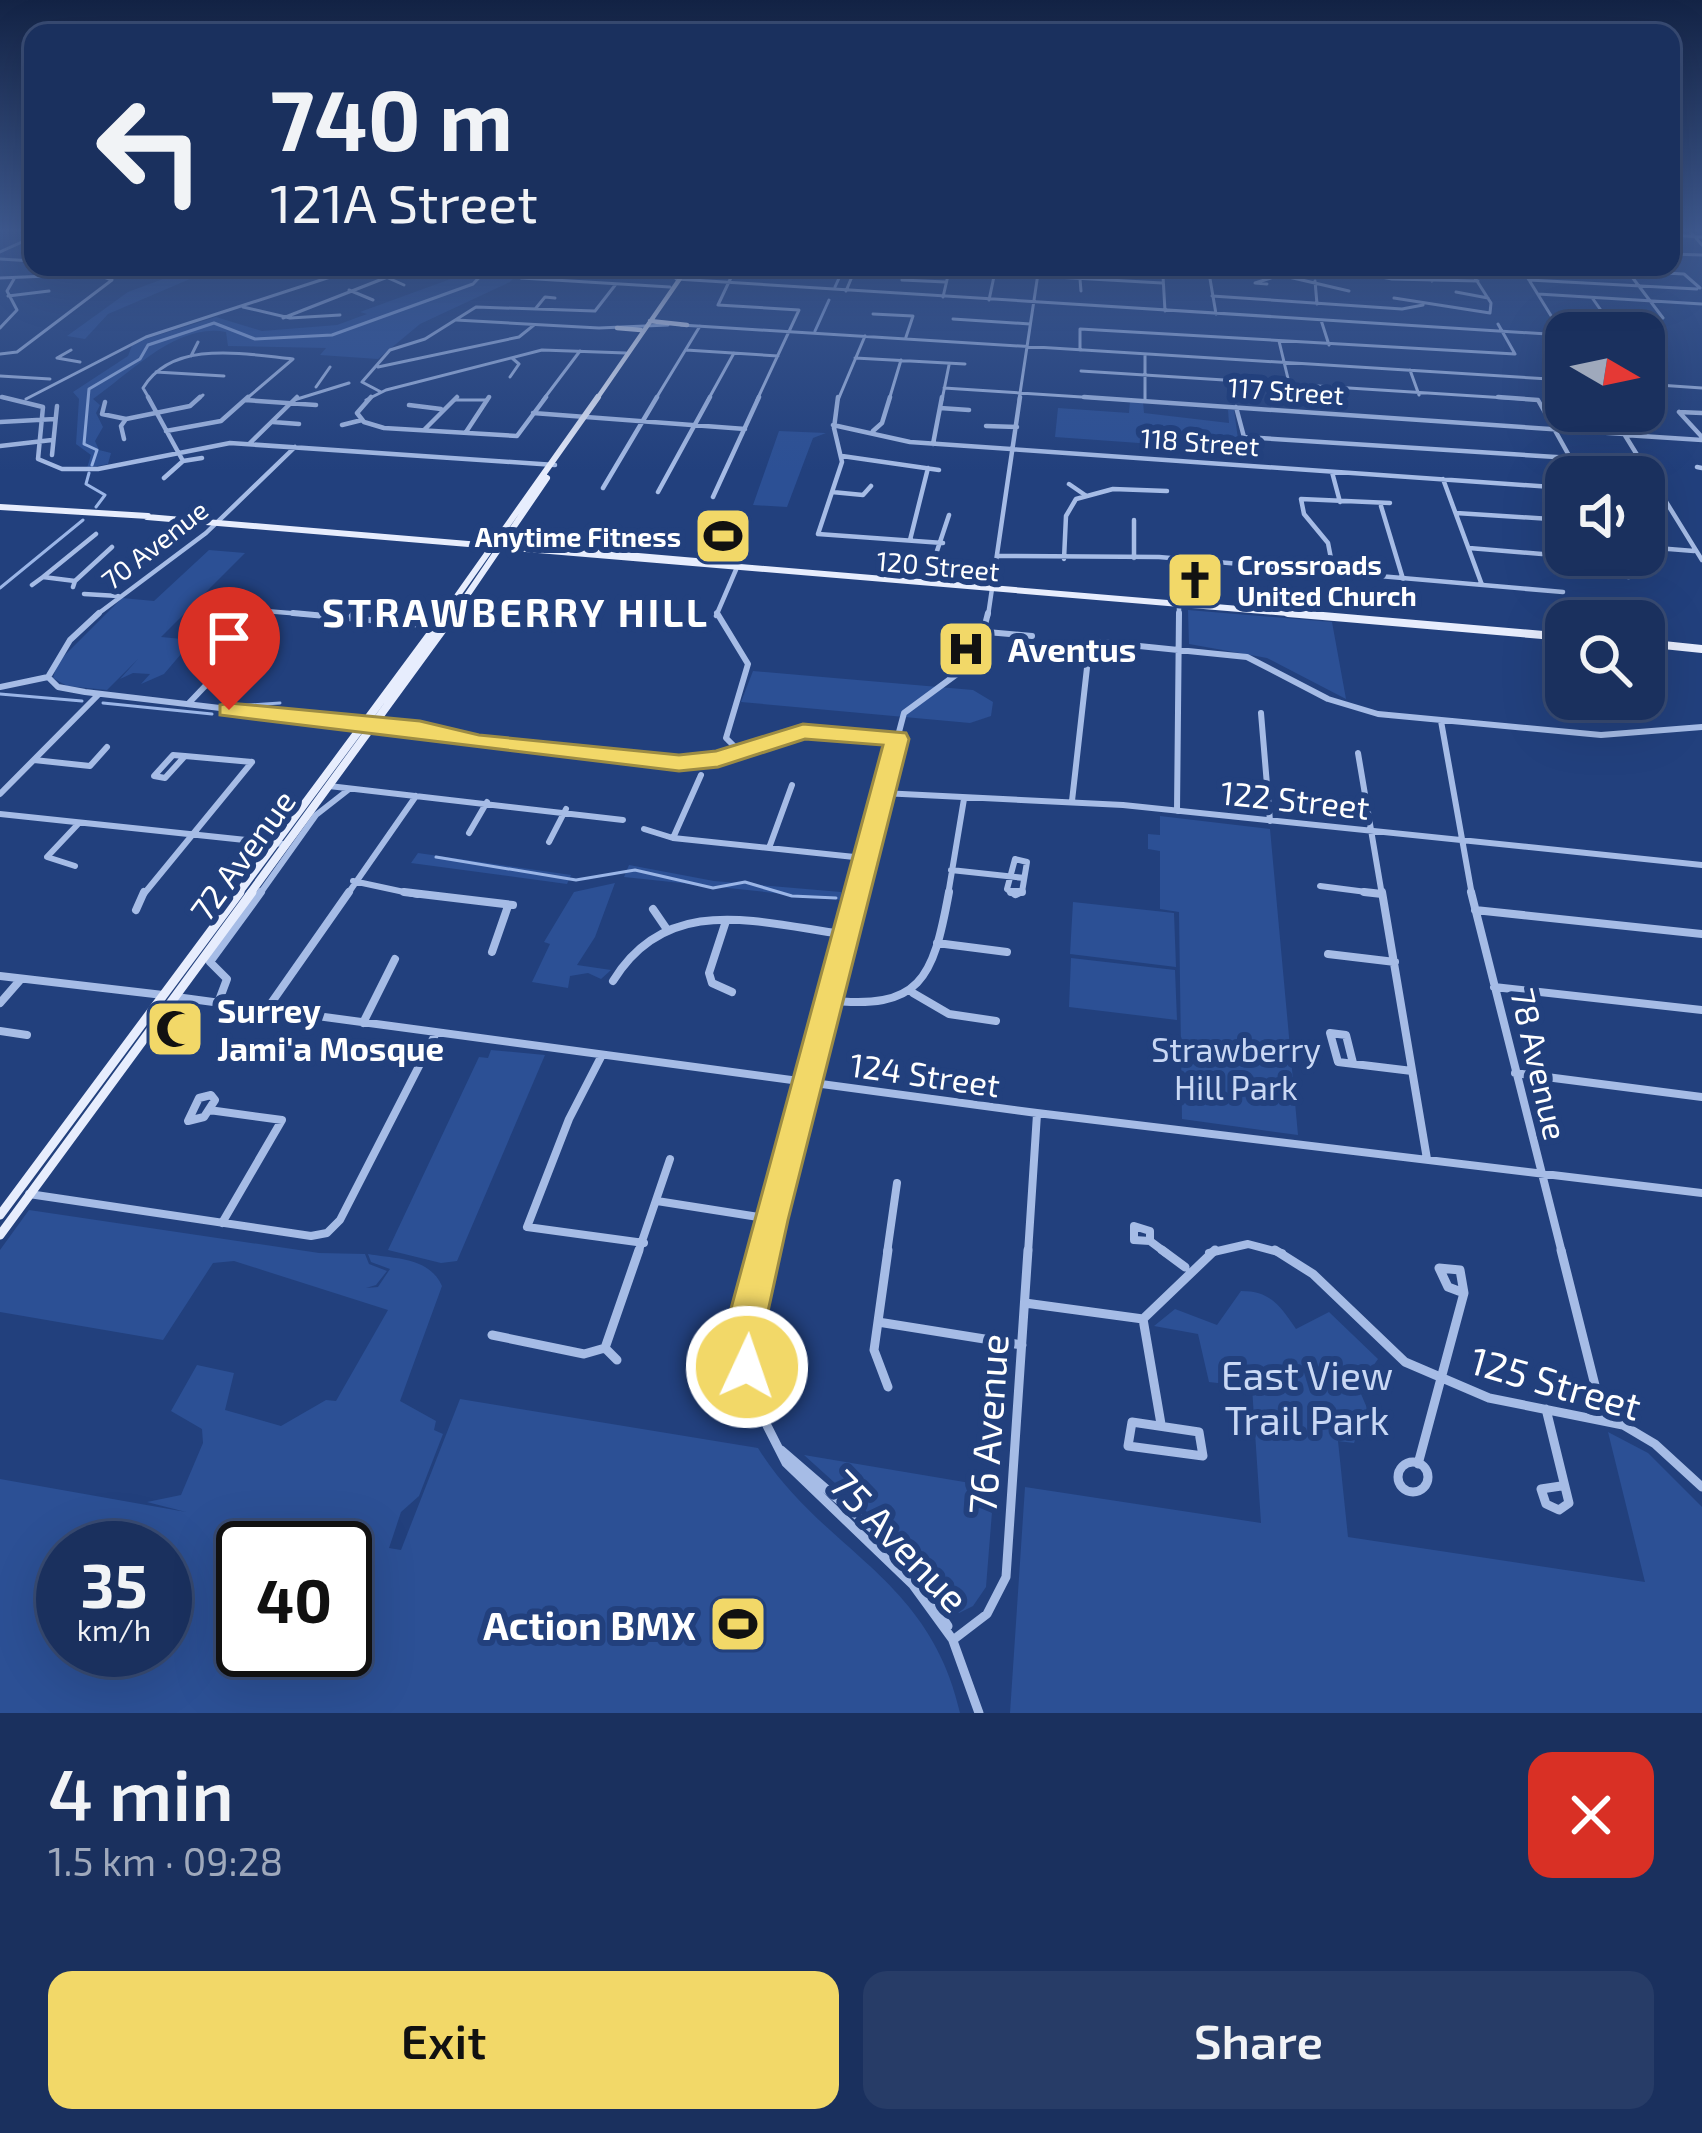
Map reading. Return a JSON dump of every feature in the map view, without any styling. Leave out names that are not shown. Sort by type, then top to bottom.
[{"type":"main road","name":"72 Avenue","points":[[585,418],[655,311]]},
{"type":"main road","points":[[614,328],[687,326]]},
{"type":"main road","name":"72 Avenue","points":[[500,547],[644,327]]},
{"type":"main road","name":"72 Avenue","points":[[0,1215],[527,513],[553,465]]},
{"type":"main road","points":[[527,513],[530,495]]},
{"type":"main road","name":"120 Street","points":[[0,505],[1545,633]]},
{"type":"main road","name":"120 Street","points":[[737,567],[995,588]]},
{"type":"main road","name":"120 Street","points":[[1179,603],[1545,632]]},
{"type":"main road","points":[[1337,618],[1364,616]]},
{"type":"main road","points":[[1665,643],[1702,646]]},
{"type":"main road","name":"72 Avenue","points":[[0,1234],[165,996]]},
{"type":"street","points":[[0,354],[17,352],[71,311]]},
{"type":"street","points":[[24,400],[82,362],[154,330],[228,311]]},
{"type":"street","points":[[257,311],[283,318],[340,315]]},
{"type":"street","points":[[283,318],[299,311]]},
{"type":"street","points":[[381,392],[362,382],[389,350],[425,339],[475,311]]},
{"type":"street","points":[[712,497],[799,311]]},
{"type":"street","points":[[1032,311],[987,632],[1032,636]]},
{"type":"street","points":[[1165,311],[1545,336]]},
{"type":"street","points":[[1456,311],[1461,329]]},
{"type":"street","points":[[873,314],[913,316],[905,339]]},
{"type":"street","points":[[952,319],[1030,324]]},
{"type":"street","points":[[456,320],[614,328]]},
{"type":"street","points":[[1321,320],[1329,345]]},
{"type":"street","points":[[1080,350],[1080,329],[1515,354],[1498,324]]},
{"type":"street","points":[[377,367],[482,346],[526,334],[534,325]]},
{"type":"street","points":[[687,326],[1545,379]]},
{"type":"street","points":[[603,488],[700,326]]},
{"type":"street","points":[[865,336],[854,358],[831,442],[841,456],[939,470]]},
{"type":"street","points":[[474,339],[482,346]]},
{"type":"street","points":[[191,356],[198,341]]},
{"type":"street","points":[[1279,341],[1290,387]]},
{"type":"street","points":[[362,421],[357,409],[381,392],[512,358],[551,349],[626,353]]},
{"type":"street","points":[[71,350],[57,358],[82,362]]},
{"type":"street","points":[[686,350],[778,356]]},
{"type":"street","points":[[342,425],[362,421],[517,436],[580,351]]},
{"type":"street","points":[[658,492],[734,353]]},
{"type":"street","points":[[1145,354],[1145,401]]},
{"type":"street","points":[[166,430],[216,423],[293,358],[191,356],[155,372],[142,384],[156,413],[183,461]]},
{"type":"street","points":[[510,377],[519,364],[512,358]]},
{"type":"street","points":[[854,358],[965,364]]},
{"type":"street","points":[[873,431],[882,423],[901,360]]},
{"type":"street","points":[[933,444],[950,364]]},
{"type":"street","points":[[249,444],[291,403],[316,387],[330,367]]},
{"type":"street","points":[[1410,370],[1419,394]]},
{"type":"street","points":[[1081,371],[1538,400],[1545,411]]},
{"type":"street","points":[[155,372],[224,376]]},
{"type":"street","points":[[0,376],[53,380]]},
{"type":"street","points":[[316,387],[349,383]]},
{"type":"street","points":[[1665,385],[1702,388]]},
{"type":"street","name":"117 Street","points":[[944,388],[1545,428]]},
{"type":"street","points":[[447,393],[457,397]]},
{"type":"street","points":[[147,396],[156,394]]},
{"type":"street","points":[[105,402],[103,414],[126,419],[190,406],[203,395]]},
{"type":"street","points":[[425,429],[457,397],[493,396],[466,432]]},
{"type":"street","points":[[0,398],[43,407],[43,465],[71,470],[249,444],[553,465]]},
{"type":"street","points":[[245,400],[316,405]]},
{"type":"street","points":[[409,405],[442,409]]},
{"type":"street","points":[[52,455],[57,406]]},
{"type":"street","points":[[1236,407],[1244,437],[1545,456]]},
{"type":"street","points":[[940,408],[969,410]]},
{"type":"street","points":[[1702,413],[1679,412],[1702,439]]},
{"type":"street","points":[[533,413],[745,429]]},
{"type":"street","points":[[0,422],[55,419]]},
{"type":"street","points":[[124,439],[121,427],[126,419]]},
{"type":"street","points":[[272,422],[299,424]]},
{"type":"street","name":"118 Street","points":[[833,425],[933,444],[1545,486]]},
{"type":"street","points":[[986,426],[1017,427]]},
{"type":"street","name":"117 Street","points":[[1590,432],[1702,439]]},
{"type":"street","points":[[1622,432],[1637,456]]},
{"type":"street","points":[[0,446],[52,440]]},
{"type":"street","name":"70 Avenue","points":[[47,677],[53,660],[118,596],[215,523],[295,447]]},
{"type":"street","points":[[841,456],[818,533],[943,543]]},
{"type":"street","points":[[164,478],[183,461],[202,458]]},
{"type":"street","points":[[910,540],[928,468]]},
{"type":"street","points":[[1332,472],[1340,502]]},
{"type":"street","points":[[1444,479],[1482,585]]},
{"type":"street","points":[[1069,484],[1085,495]]},
{"type":"street","points":[[832,492],[863,495],[871,487]]},
{"type":"street","points":[[1064,559],[1069,508],[1085,495],[1124,488],[1167,491]]},
{"type":"street","points":[[1334,574],[1328,543],[1308,520],[1301,499],[1381,506],[1390,502]]},
{"type":"street","points":[[1665,500],[1702,560]]},
{"type":"street","points":[[1381,506],[1402,579]]},
{"type":"street","points":[[1456,513],[1545,519]]},
{"type":"street","points":[[937,551],[949,515]]},
{"type":"street","points":[[1134,520],[1134,558]]},
{"type":"street","points":[[869,537],[873,524]]},
{"type":"street","points":[[32,585],[97,534]]},
{"type":"street","points":[[43,577],[74,584],[112,547]]},
{"type":"street","points":[[1469,548],[1542,554]]},
{"type":"street","points":[[1665,549],[1696,551]]},
{"type":"street","points":[[999,556],[1134,558],[1563,592]]},
{"type":"street","points":[[737,567],[716,620],[748,664],[726,727],[726,738],[740,752]]},
{"type":"street","points":[[84,595],[118,596]]},
{"type":"street","points":[[1177,811],[1179,603]]},
{"type":"street","points":[[350,619],[357,609]]},
{"type":"street","points":[[265,610],[440,627]]},
{"type":"street","name":"75 Avenue","points":[[953,1640],[914,1585],[818,1497],[778,1448],[754,1398],[746,1349],[748,1316],[771,1220],[897,739],[910,704],[975,663],[987,632]]},
{"type":"street","points":[[1072,803],[1090,641],[1247,657],[1328,699],[1365,711],[1601,735],[1702,727]]},
{"type":"street","points":[[188,704],[230,660]]},
{"type":"street","points":[[0,687],[47,677],[58,687],[100,694],[679,763],[740,752],[803,732],[897,739]]},
{"type":"street","points":[[0,794],[100,694]]},
{"type":"street","points":[[1262,713],[1270,821]]},
{"type":"street","name":"78 Avenue","points":[[1441,721],[1458,840],[1604,1418]]},
{"type":"street","points":[[34,760],[90,766],[107,747]]},
{"type":"street","points":[[1358,753],[1427,1159]]},
{"type":"street","points":[[136,910],[147,886],[252,762],[185,756],[172,755],[154,776],[165,778],[185,756]]},
{"type":"street","points":[[673,838],[701,776]]},
{"type":"street","points":[[769,848],[792,784]]},
{"type":"street","points":[[322,785],[566,809],[623,820]]},
{"type":"street","name":"72 Avenue","points":[[218,1003],[226,979],[210,962],[316,815],[349,788]]},
{"type":"street","name":"122 Street","points":[[882,793],[1177,811],[1702,865]]},
{"type":"street","points":[[268,1009],[417,795]]},
{"type":"street","points":[[826,1000],[874,1005],[914,993],[927,975],[938,943],[964,799]]},
{"type":"street","points":[[470,833],[487,802]]},
{"type":"street","points":[[549,842],[566,809]]},
{"type":"street","points":[[0,814],[278,843]]},
{"type":"street","points":[[75,866],[47,857],[79,823]]},
{"type":"street","points":[[644,829],[673,838],[864,858]]},
{"type":"street","points":[[1013,861],[1027,862],[1021,893],[1007,889],[1009,877],[1013,861]]},
{"type":"street","points":[[951,869],[1024,878]]},
{"type":"street","points":[[353,881],[511,906],[492,952]]},
{"type":"street","points":[[1320,886],[1384,894]]},
{"type":"street","points":[[652,909],[666,928]]},
{"type":"street","points":[[1475,910],[1702,934]]},
{"type":"street","points":[[726,921],[710,980],[732,992]]},
{"type":"street","points":[[613,981],[635,948],[666,928],[726,921],[844,934]]},
{"type":"street","points":[[938,943],[1007,952]]},
{"type":"street","points":[[1328,954],[1395,962]]},
{"type":"street","points":[[363,1023],[395,959]]},
{"type":"street","name":"124 Street","points":[[0,976],[1037,1114],[1702,1193]]},
{"type":"street","points":[[0,1004],[21,978]]},
{"type":"street","points":[[1494,987],[1702,1010]]},
{"type":"street","points":[[914,993],[949,1015],[996,1021]]},
{"type":"street","points":[[0,1030],[27,1035]]},
{"type":"street","points":[[29,1193],[310,1236],[327,1233],[340,1220],[436,1033]]},
{"type":"street","points":[[1353,1064],[1346,1035],[1330,1033],[1333,1059],[1353,1064],[1412,1072]]},
{"type":"street","points":[[602,1055],[572,1112],[526,1227],[644,1243]]},
{"type":"street","points":[[1515,1073],[1702,1097]]},
{"type":"street","points":[[208,1110],[282,1120],[222,1223]]},
{"type":"street","name":"76 Avenue","points":[[953,1640],[987,1614],[1005,1580],[1037,1114]]},
{"type":"street","points":[[605,1348],[670,1159]]},
{"type":"street","points":[[888,1387],[874,1350],[897,1183]]},
{"type":"street","points":[[657,1201],[771,1220]]},
{"type":"street","points":[[1025,1303],[1143,1319],[1161,1306],[1185,1267],[1150,1241]]},
{"type":"street","name":"125 Street","points":[[1185,1267],[1222,1245],[1252,1244],[1280,1252],[1322,1283],[1370,1337],[1442,1380],[1489,1398],[1604,1418],[1650,1440],[1702,1486]]},
{"type":"street","points":[[1418,1464],[1464,1293]]},
{"type":"street","points":[[1143,1319],[1161,1424]]},
{"type":"street","points":[[878,1322],[1022,1345]]},
{"type":"street","points":[[492,1335],[584,1354],[605,1348]]},
{"type":"street","points":[[605,1348],[617,1360]]},
{"type":"street","points":[[1546,1408],[1561,1486]]},
{"type":"street","points":[[1132,1422],[1161,1424],[1199,1432],[1202,1456],[1128,1445],[1132,1422]]},
{"type":"street","points":[[953,1640],[979,1713]]},
{"type":"green space","points":[[102,311],[115,311],[85,339],[67,336]]},
{"type":"green space","points":[[448,311],[420,324],[378,359],[320,355],[326,348],[228,346],[226,332],[208,331],[173,342],[93,399],[100,405],[96,413],[103,427],[95,441],[99,450],[111,453],[108,464],[87,468],[91,455],[76,444],[79,399],[73,392],[128,356],[133,343],[216,317],[262,331],[337,325],[367,314],[360,312]]},
{"type":"green space","points":[[1130,401],[1143,402],[1144,413],[1229,423],[1228,410],[1234,410],[1238,439],[1231,439],[1232,445],[1170,440],[1170,457],[1167,445],[1055,437],[1058,408],[1129,413]]},
{"type":"green space","points":[[779,431],[826,433],[813,438],[787,507],[753,505]]},
{"type":"green space","points":[[209,550],[245,553],[161,637],[193,640],[164,674],[141,684],[150,674],[133,673],[120,679],[138,659],[107,690],[67,686],[53,678],[58,662],[122,598],[154,601]]},
{"type":"green space","points":[[1188,610],[1332,622],[1346,699],[1267,658],[1189,644]]},
{"type":"green space","points":[[753,671],[973,690],[993,702],[991,716],[970,723],[741,702]]},
{"type":"green space","name":"Strawberry Hill Park","points":[[1160,816],[1270,829],[1298,1135],[1182,1119],[1179,912],[1160,909],[1160,851],[1148,849],[1148,834],[1160,835]]},
{"type":"green space","points":[[418,853],[571,875],[567,884],[411,863]]},
{"type":"green space","points":[[629,865],[714,881],[841,892],[841,900],[624,877]]},
{"type":"green space","points":[[615,883],[595,937],[577,965],[611,970],[601,979],[588,973],[570,976],[568,988],[532,982],[550,944],[544,942],[574,892]]},
{"type":"green space","points":[[1073,902],[1174,913],[1176,967],[1070,954]]},
{"type":"green space","points":[[1071,958],[1175,970],[1177,1020],[1069,1007]]},
{"type":"green space","points":[[491,1050],[545,1055],[457,1261],[441,1263],[388,1250],[479,1057],[488,1058]]},
{"type":"green space","points":[[29,1210],[319,1253],[365,1254],[369,1264],[387,1271],[376,1285],[366,1288],[378,1287],[390,1269],[371,1262],[368,1254],[420,1264],[442,1286],[400,1401],[436,1421],[434,1430],[443,1434],[419,1496],[401,1512],[389,1548],[401,1550],[460,1399],[758,1448],[784,1484],[900,1596],[945,1666],[960,1713],[0,1713],[0,1479],[186,1512],[147,1502],[181,1495],[203,1443],[202,1429],[171,1411],[197,1365],[234,1373],[225,1410],[281,1426],[326,1400],[336,1401],[388,1310],[234,1261],[213,1263],[163,1340],[0,1312],[0,1250]]},
{"type":"green space","name":"East View Trail Park","points":[[1241,1291],[1267,1297],[1296,1329],[1329,1312],[1378,1359],[1358,1387],[1367,1408],[1354,1443],[1338,1441],[1348,1537],[1645,1582],[1608,1432],[1648,1453],[1702,1507],[1702,1713],[1010,1713],[1025,1487],[1261,1523],[1252,1387],[1209,1382],[1198,1334],[1154,1326],[1175,1309],[1217,1325]]},
{"type":"green space","points":[[804,1455],[994,1487],[986,1587],[973,1606],[959,1613],[919,1559]]},
{"type":"waterway","points":[[92,465],[97,450],[84,444],[89,389],[140,359],[148,345],[214,323],[255,339],[332,335],[399,311]]},
{"type":"waterway","points":[[815,331],[824,311]]},
{"type":"waterway","points":[[89,473],[86,484],[105,495],[96,507]]},
{"type":"waterway","points":[[0,588],[83,520]]},
{"type":"waterway","points":[[0,694],[82,701]]},
{"type":"waterway","points":[[103,703],[212,714]]},
{"type":"waterway","points":[[235,706],[280,703]]},
{"type":"waterway","points":[[436,857],[576,880],[635,870],[713,888],[745,882],[792,896],[836,898]]},
{"type":"place","name":"Anytime Fitness","points":[[723,536]]},
{"type":"place","name":"Crossroads United Church","points":[[1195,580]]},
{"type":"place","name":"Aventus","points":[[966,649]]},
{"type":"place","name":"Surrey Jami'a Mosque","points":[[175,1029]]},
{"type":"place","name":"Action BMX","points":[[738,1624]]},
{"type":"district","name":"STRAWBERRY HILL","points":[[516,611]]},
{"type":"route","points":[[229,710],[420,728],[479,742],[679,763],[718,759],[803,732],[897,739],[748,1316],[747,1367]]}]
